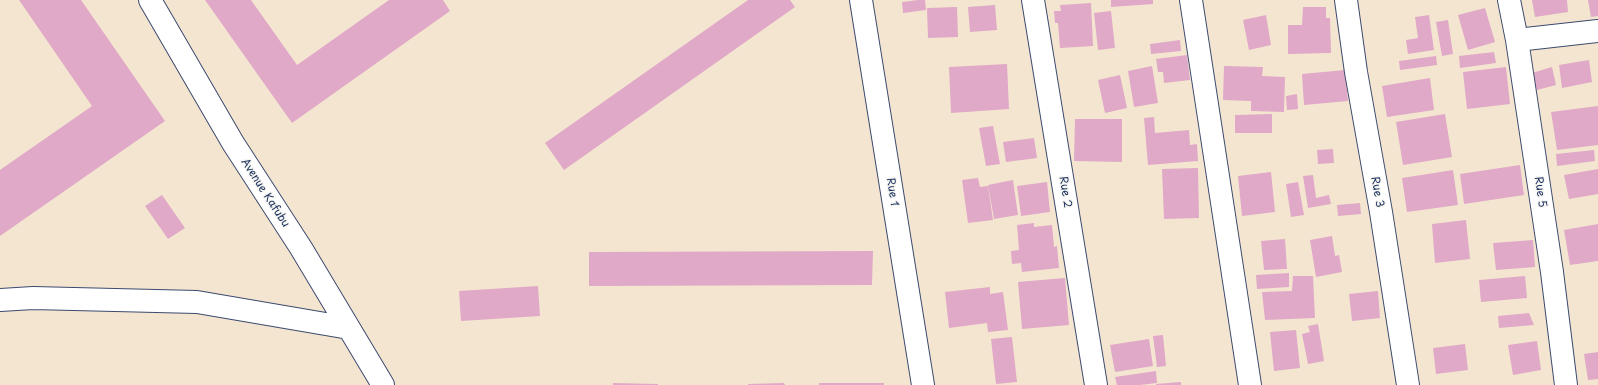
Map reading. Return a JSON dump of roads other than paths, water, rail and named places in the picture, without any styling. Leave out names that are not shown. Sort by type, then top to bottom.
[{"type":"street","name":"Avenue Kafubu","points":[[150,0],[233,143],[301,248],[383,385]]},
{"type":"street","name":"Rue 1","points":[[861,0],[923,385]]},
{"type":"street","name":"Rue 2","points":[[1033,0],[1096,385]]},
{"type":"street","points":[[1191,0],[1250,385]]},
{"type":"street","name":"Rue 3","points":[[1346,0],[1356,72],[1381,212],[1408,385]]},
{"type":"street","name":"Rue 5","points":[[1509,0],[1517,40],[1552,272],[1566,385]]},
{"type":"street","points":[[1517,40],[1598,31]]},
{"type":"street","points":[[0,300],[33,298],[196,302],[349,328]]}]
